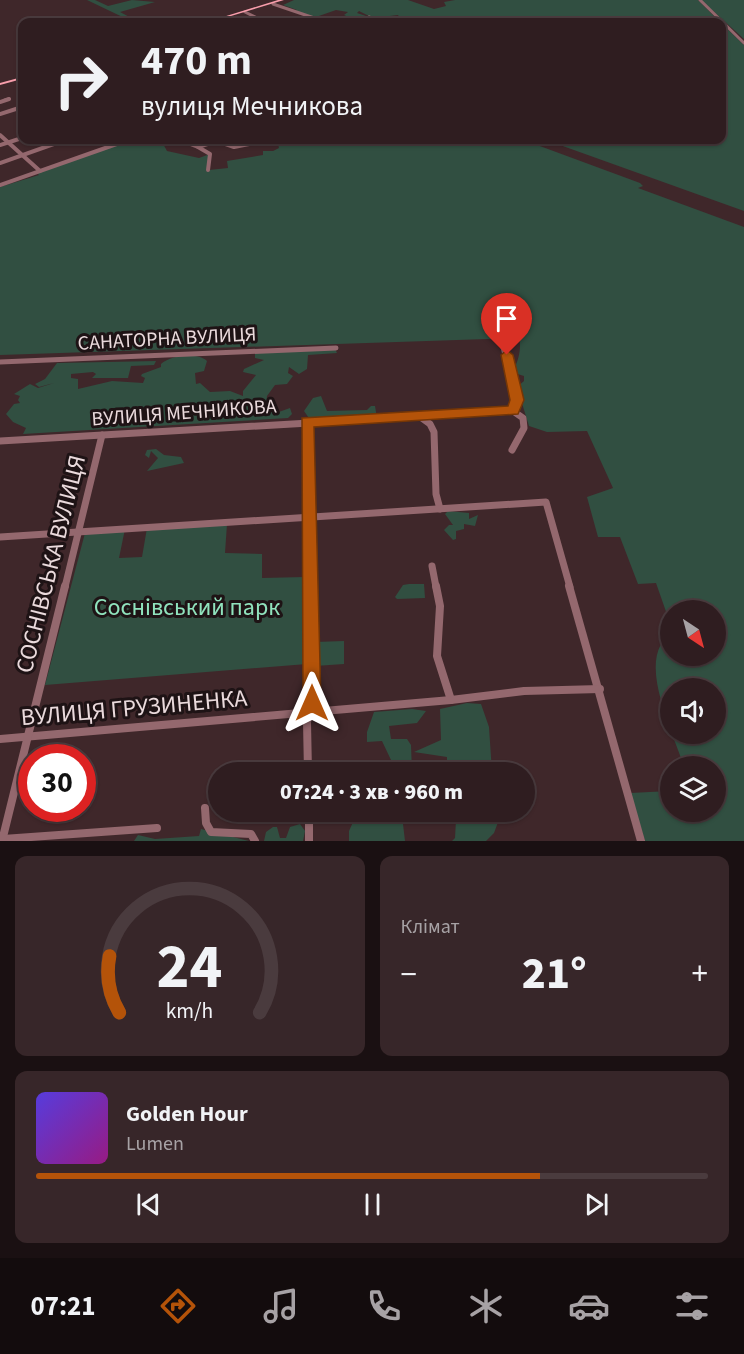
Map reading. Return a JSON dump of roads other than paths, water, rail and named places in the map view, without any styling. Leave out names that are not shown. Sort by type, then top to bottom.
[{"type":"main road","points":[[228,18],[282,0]]},
{"type":"main road","points":[[0,84],[18,79]]},
{"type":"street","points":[[700,0],[718,18]]},
{"type":"street","points":[[273,4],[314,18]]},
{"type":"street","points":[[245,12],[255,18]]},
{"type":"street","points":[[726,25],[744,43]]},
{"type":"street","points":[[0,102],[9,99]]},
{"type":"street","points":[[0,114],[18,108]]},
{"type":"street","points":[[0,135],[40,171]]},
{"type":"street","points":[[0,145],[18,139]]},
{"type":"street","points":[[0,162],[53,144]]},
{"type":"street","points":[[0,186],[115,144]]},
{"type":"street","points":[[190,144],[210,154],[208,170]]},
{"type":"street","points":[[198,147],[208,144]]},
{"type":"street","points":[[226,144],[234,147],[259,144]]},
{"type":"street","points":[[500,337],[516,393],[513,411],[523,418],[524,428],[512,450]]},
{"type":"street","name":"САНАТОРНА ВУЛИЦЯ","points":[[0,362],[336,348]]},
{"type":"street","name":"ВУЛИЦЯ МЕЧНИКОВА","points":[[0,441],[513,411]]},
{"type":"street","points":[[419,416],[430,424],[434,432],[436,494],[440,509]]},
{"type":"street","points":[[307,422],[310,713],[307,722],[308,762]]},
{"type":"street","name":"СОСНІВСЬКА ВУЛИЦЯ","points":[[2,840],[102,435]]},
{"type":"street","points":[[0,537],[230,520],[309,519],[546,502],[641,841]]},
{"type":"street","points":[[432,566],[440,606],[437,656],[451,700]]},
{"type":"street","name":"ВУЛИЦЯ ГРУЗИНЕНКА","points":[[0,739],[310,713],[524,691],[600,690]]},
{"type":"street","points":[[205,807],[206,823],[211,832],[251,834],[255,841]]},
{"type":"street","points":[[309,822],[309,841]]},
{"type":"street","points":[[2,840],[157,828]]},
{"type":"park label","name":"Соснівський парк","points":[[187,607]]}]
